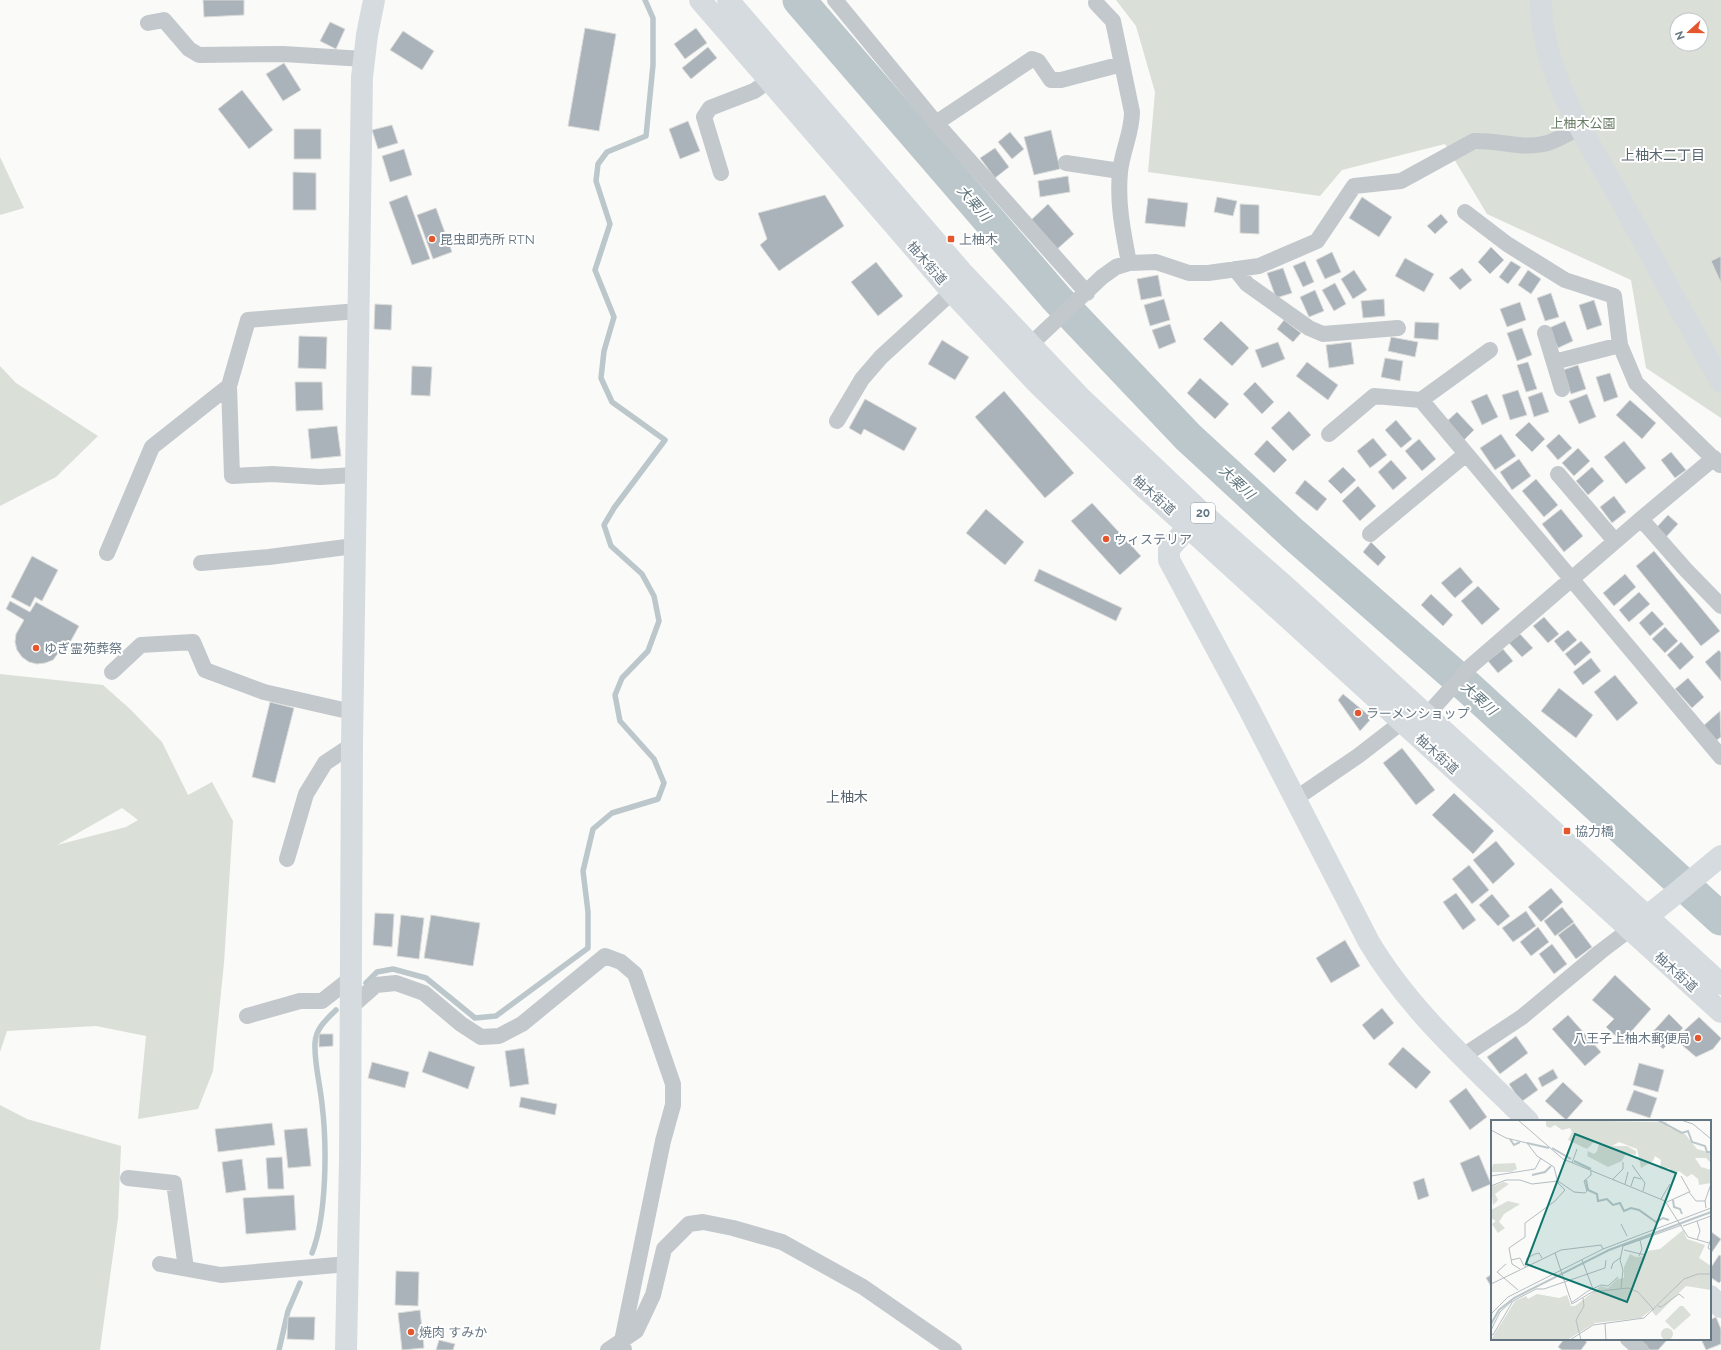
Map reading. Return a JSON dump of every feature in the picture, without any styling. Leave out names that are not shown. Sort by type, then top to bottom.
[{"type":"main road","points":[[346,1350],[354,546],[362,78],[374,0]]},
{"type":"main road","name":"柚木街道","points":[[700,0],[952,292],[1063,409],[1145,488],[1195,519],[1427,715],[1721,984]]},
{"type":"main road","name":"柚木街道","points":[[728,0],[962,271],[1195,519],[1402,722],[1539,845],[1629,930],[1721,1012]]},
{"type":"main road","points":[[1541,0],[1541,17],[1543,28],[1553,64],[1566,98],[1721,382]]},
{"type":"main road","points":[[1195,519],[1169,549],[1169,560],[1377,956],[1419,1011],[1527,1120]]},
{"type":"main road","points":[[1629,930],[1669,900],[1721,856]]},
{"type":"main road","points":[[1711,1297],[1721,1307]]},
{"type":"street","points":[[835,0],[936,123],[1084,295]]},
{"type":"street","points":[[1096,3],[1113,21],[1130,96],[1132,126],[1120,171],[1120,216],[1129,263]]},
{"type":"street","points":[[148,23],[164,20],[189,49],[199,55],[283,54],[364,59]]},
{"type":"street","points":[[936,123],[1032,60],[1038,61],[1051,80],[1061,80],[1122,64]]},
{"type":"street","points":[[721,173],[704,117],[710,108],[754,91],[769,81]]},
{"type":"street","points":[[1030,345],[1102,277],[1116,267],[1129,263],[1156,262],[1188,273],[1208,273],[1259,266],[1317,241],[1354,186],[1402,181],[1474,142],[1488,141],[1510,145],[1529,146],[1545,144],[1581,127]]},
{"type":"street","points":[[1066,163],[1120,171]]},
{"type":"street","points":[[1427,715],[1471,666],[1615,540],[1717,462],[1636,383],[1620,345],[1614,296],[1565,280],[1507,244],[1465,212]]},
{"type":"street","points":[[1235,269],[1247,284],[1309,328],[1323,334],[1398,328]]},
{"type":"street","points":[[837,421],[862,379],[881,357],[952,292]]},
{"type":"street","points":[[355,475],[320,477],[272,474],[232,476],[229,386],[248,320],[358,310]]},
{"type":"street","points":[[1545,333],[1562,389]]},
{"type":"street","points":[[1554,362],[1620,345]]},
{"type":"street","points":[[1329,434],[1374,396],[1421,400],[1490,350]]},
{"type":"street","points":[[108,553],[152,447],[229,386]]},
{"type":"street","points":[[1421,400],[1721,757]]},
{"type":"street","points":[[1370,534],[1466,454]]},
{"type":"street","points":[[1558,474],[1615,540]]},
{"type":"street","points":[[1641,519],[1686,570],[1721,606]]},
{"type":"street","points":[[201,563],[269,557],[354,546]]},
{"type":"street","points":[[112,672],[141,645],[193,642],[204,670],[264,692],[352,712]]},
{"type":"street","points":[[1295,799],[1358,756],[1402,722]]},
{"type":"street","points":[[287,859],[306,794],[325,763],[352,745]]},
{"type":"street","points":[[1463,1056],[1522,1017],[1600,952],[1629,930]]},
{"type":"street","points":[[350,1007],[376,985],[396,983],[424,993],[461,1024],[481,1037],[499,1036],[522,1024],[605,956],[621,962],[635,974],[673,1084],[673,1105],[663,1141],[623,1346]]},
{"type":"street","points":[[247,1016],[300,1002],[322,1001],[350,978]]},
{"type":"street","points":[[128,1178],[174,1183],[186,1268]]},
{"type":"street","points":[[608,1350],[623,1346],[636,1331],[653,1295],[664,1249],[689,1224],[703,1222],[733,1228],[782,1242],[863,1287],[954,1350]]},
{"type":"street","points":[[160,1264],[221,1275],[348,1264]]},
{"type":"street","points":[[1629,1340],[1641,1350]]},
{"type":"green space","name":"上柚木公園","points":[[1116,0],[1721,0],[1721,418],[1646,368],[1631,280],[1487,214],[1445,144],[1342,170],[1320,196],[1148,172],[1155,92],[1136,26]]},
{"type":"green space","points":[[0,157],[24,208],[0,215]]},
{"type":"green space","points":[[0,366],[16,383],[98,436],[56,477],[0,506]]},
{"type":"green space","points":[[0,674],[103,685],[130,709],[162,742],[188,795],[212,782],[233,821],[224,963],[213,1071],[198,1109],[138,1119],[146,1036],[96,1026],[7,1031],[0,1052]],"holes":[[[122,808],[138,820],[126,827],[57,845]]]},
{"type":"green space","points":[[0,1105],[27,1119],[121,1146],[118,1218],[100,1350],[0,1350]]},
{"type":"building","points":[[203,0],[244,0],[244,15],[204,17]]},
{"type":"building","points":[[330,22],[345,29],[336,49],[320,41]]},
{"type":"building","points":[[585,28],[616,34],[599,131],[568,126]]},
{"type":"building","points":[[696,28],[707,43],[685,59],[674,44]]},
{"type":"building","points":[[403,31],[434,51],[422,70],[390,50]]},
{"type":"building","points":[[708,47],[717,58],[691,79],[682,68]]},
{"type":"building","points":[[284,63],[301,90],[283,101],[266,74]]},
{"type":"building","points":[[242,90],[273,130],[249,149],[218,109]]},
{"type":"building","points":[[688,121],[700,151],[680,159],[669,129]]},
{"type":"building","points":[[392,125],[398,143],[378,149],[372,130]]},
{"type":"building","points":[[294,129],[321,129],[321,159],[294,159]]},
{"type":"building","points":[[1051,130],[1060,169],[1034,175],[1024,137]]},
{"type":"building","points":[[1010,132],[1024,149],[1012,159],[998,142]]},
{"type":"building","points":[[995,148],[1009,167],[995,178],[980,158]]},
{"type":"building","points":[[404,149],[412,175],[390,182],[382,156]]},
{"type":"building","points":[[293,172],[316,173],[316,210],[293,210]]},
{"type":"building","points":[[1068,176],[1070,192],[1040,197],[1038,181]]},
{"type":"building","points":[[407,195],[430,259],[412,265],[389,202]]},
{"type":"building","points":[[825,195],[844,226],[779,271],[760,245],[767,239],[758,213]]},
{"type":"building","points":[[1217,197],[1237,201],[1233,216],[1214,212]]},
{"type":"building","points":[[1362,197],[1392,217],[1379,237],[1349,218]]},
{"type":"building","points":[[1148,198],[1188,203],[1185,227],[1145,223]]},
{"type":"building","points":[[1048,204],[1074,234],[1055,251],[1029,222]]},
{"type":"building","points":[[1240,204],[1259,205],[1259,234],[1240,233]]},
{"type":"building","points":[[436,208],[452,252],[433,259],[417,215]]},
{"type":"building","points":[[1441,214],[1448,222],[1435,234],[1427,226]]},
{"type":"building","points":[[1491,247],[1504,260],[1490,274],[1478,262]]},
{"type":"building","points":[[1332,252],[1341,272],[1325,279],[1316,260]]},
{"type":"building","points":[[1721,256],[1721,283],[1711,261]]},
{"type":"building","points":[[1405,258],[1434,274],[1424,292],[1395,276]]},
{"type":"building","points":[[1305,261],[1314,282],[1303,287],[1293,266]]},
{"type":"building","points":[[1511,261],[1521,267],[1508,284],[1499,277]]},
{"type":"building","points":[[876,262],[903,296],[878,316],[851,282]]},
{"type":"building","points":[[1283,268],[1292,293],[1276,298],[1267,273]]},
{"type":"building","points":[[1462,268],[1472,280],[1460,290],[1449,278]]},
{"type":"building","points":[[1354,270],[1367,290],[1353,299],[1341,279]]},
{"type":"building","points":[[1528,270],[1541,279],[1531,294],[1518,285]]},
{"type":"building","points":[[1158,275],[1162,296],[1141,300],[1137,279]]},
{"type":"building","points":[[1335,283],[1346,304],[1334,311],[1322,290]]},
{"type":"building","points":[[1315,290],[1324,311],[1309,317],[1300,297]]},
{"type":"building","points":[[1551,293],[1559,317],[1545,321],[1537,298]]},
{"type":"building","points":[[1164,299],[1170,320],[1150,326],[1144,305]]},
{"type":"building","points":[[1384,299],[1385,316],[1363,318],[1361,301]]},
{"type":"building","points":[[1594,300],[1602,325],[1587,330],[1579,305]]},
{"type":"building","points":[[1520,302],[1526,320],[1507,327],[1500,309]]},
{"type":"building","points":[[375,304],[392,305],[391,330],[374,329]]},
{"type":"building","points":[[1284,320],[1301,333],[1293,342],[1277,329]]},
{"type":"building","points":[[1221,321],[1249,348],[1232,366],[1203,339]]},
{"type":"building","points":[[1565,321],[1573,341],[1558,348],[1549,328]]},
{"type":"building","points":[[1415,322],[1439,323],[1438,340],[1414,338]]},
{"type":"building","points":[[1170,324],[1176,342],[1159,349],[1152,330]]},
{"type":"building","points":[[1522,328],[1532,355],[1517,361],[1507,333]]},
{"type":"building","points":[[299,336],[327,337],[326,369],[298,368]]},
{"type":"building","points":[[1391,337],[1418,342],[1415,357],[1388,351]]},
{"type":"building","points":[[942,340],[969,357],[955,380],[928,364]]},
{"type":"building","points":[[1278,342],[1285,359],[1262,368],[1255,350]]},
{"type":"building","points":[[1351,342],[1354,364],[1329,368],[1326,345]]},
{"type":"building","points":[[1385,358],[1403,361],[1400,381],[1381,377]]},
{"type":"building","points":[[1307,362],[1338,385],[1328,400],[1296,376]]},
{"type":"building","points":[[1528,362],[1537,389],[1526,392],[1517,365]]},
{"type":"building","points":[[1578,365],[1586,389],[1571,394],[1563,370]]},
{"type":"building","points":[[412,366],[432,367],[430,396],[411,395]]},
{"type":"building","points":[[1610,373],[1618,397],[1604,402],[1596,377]]},
{"type":"building","points":[[1200,378],[1229,404],[1215,419],[1187,393]]},
{"type":"building","points":[[295,382],[322,382],[323,410],[296,411]]},
{"type":"building","points":[[1255,382],[1274,402],[1262,414],[1243,394]]},
{"type":"building","points":[[1518,390],[1527,415],[1510,420],[1502,395]]},
{"type":"building","points":[[1004,391],[1074,473],[1045,498],[975,417]]},
{"type":"building","points":[[1542,392],[1549,412],[1534,417],[1528,397]]},
{"type":"building","points":[[1487,394],[1498,417],[1482,425],[1471,401]]},
{"type":"building","points":[[1587,394],[1596,417],[1579,424],[1569,401]]},
{"type":"building","points":[[865,399],[917,428],[904,451],[864,429],[861,435],[849,428]]},
{"type":"building","points":[[1630,400],[1656,423],[1642,439],[1616,415]]},
{"type":"building","points":[[1289,411],[1311,435],[1293,451],[1271,428]]},
{"type":"building","points":[[1457,412],[1474,430],[1463,441],[1445,423]]},
{"type":"building","points":[[1396,420],[1412,439],[1401,448],[1385,430]]},
{"type":"building","points":[[1529,422],[1545,439],[1532,452],[1515,435]]},
{"type":"building","points":[[337,426],[341,456],[311,459],[308,429]]},
{"type":"building","points":[[1501,434],[1516,456],[1495,470],[1480,448]]},
{"type":"building","points":[[1559,434],[1572,448],[1558,460],[1546,446]]},
{"type":"building","points":[[1373,438],[1387,455],[1370,468],[1357,451]]},
{"type":"building","points":[[1419,439],[1436,459],[1422,471],[1405,451]]},
{"type":"building","points":[[1267,440],[1287,460],[1274,473],[1254,454]]},
{"type":"building","points":[[1624,441],[1646,468],[1626,484],[1604,457]]},
{"type":"building","points":[[1578,448],[1590,461],[1574,476],[1562,463]]},
{"type":"building","points":[[1671,452],[1686,470],[1675,478],[1661,460]]},
{"type":"building","points":[[1519,459],[1531,476],[1512,490],[1500,472]]},
{"type":"building","points":[[1391,460],[1407,478],[1393,490],[1378,472]]},
{"type":"building","points":[[1343,467],[1356,480],[1341,494],[1328,481]]},
{"type":"building","points":[[1592,467],[1604,481],[1588,495],[1576,481]]},
{"type":"building","points":[[1536,479],[1558,505],[1544,517],[1522,491]]},
{"type":"building","points":[[1305,480],[1327,499],[1317,511],[1295,493]]},
{"type":"building","points":[[1358,486],[1376,506],[1360,521],[1342,501]]},
{"type":"building","points":[[1614,496],[1626,512],[1612,523],[1600,507]]},
{"type":"building","name":"ウィステリア","points":[[1092,503],[1141,556],[1120,575],[1071,521]]},
{"type":"building","points":[[986,509],[1024,542],[1005,565],[966,533]]},
{"type":"building","points":[[1561,509],[1583,536],[1564,552],[1542,524]]},
{"type":"building","points":[[1668,515],[1678,524],[1666,537],[1656,528]]},
{"type":"building","points":[[1371,542],[1386,557],[1378,566],[1363,552]]},
{"type":"building","points":[[1654,551],[1720,631],[1701,646],[1636,566]]},
{"type":"building","points":[[32,556],[58,570],[42,601],[35,597],[30,607],[11,597]]},
{"type":"building","points":[[1460,567],[1473,582],[1455,598],[1441,583]]},
{"type":"building","points":[[1039,569],[1122,608],[1116,621],[1034,581]]},
{"type":"building","points":[[1625,574],[1636,587],[1614,606],[1603,593]]},
{"type":"building","points":[[1478,586],[1500,609],[1482,625],[1461,601]]},
{"type":"building","points":[[1639,592],[1650,604],[1629,622],[1619,610]]},
{"type":"building","points":[[1431,594],[1453,615],[1443,626],[1421,605]]},
{"type":"building","points":[[10,601],[30,612],[36,602],[79,626],[63,655],[59,652],[53,660],[37,664],[29,662],[22,657],[17,650],[15,642],[16,634],[24,620],[6,609]]},
{"type":"building","points":[[1652,611],[1664,624],[1650,636],[1639,623]]},
{"type":"building","points":[[1544,617],[1559,634],[1548,643],[1533,626]]},
{"type":"building","points":[[1665,627],[1678,641],[1665,653],[1652,639]]},
{"type":"building","points":[[1568,630],[1577,640],[1563,652],[1554,641]]},
{"type":"building","points":[[1520,634],[1533,648],[1522,657],[1509,643]]},
{"type":"building","points":[[1581,641],[1591,652],[1575,666],[1565,654]]},
{"type":"building","points":[[1681,642],[1694,657],[1680,670],[1667,655]]},
{"type":"building","points":[[1503,649],[1513,661],[1498,673],[1488,661]]},
{"type":"building","points":[[1719,650],[1721,653],[1721,681],[1705,662]]},
{"type":"building","points":[[1591,658],[1601,671],[1583,685],[1573,672]]},
{"type":"building","points":[[1615,675],[1638,703],[1617,721],[1594,692]]},
{"type":"building","points":[[1688,678],[1704,697],[1692,708],[1675,689]]},
{"type":"building","points":[[1559,688],[1593,715],[1576,738],[1541,711]]},
{"type":"building","points":[[1343,694],[1372,718],[1360,731],[1338,700]]},
{"type":"building","points":[[270,702],[294,708],[275,783],[252,777]]},
{"type":"building","points":[[1720,711],[1721,737],[1714,742],[1702,727]]},
{"type":"building","points":[[1402,748],[1435,790],[1416,805],[1383,763]]},
{"type":"building","points":[[1454,793],[1494,831],[1473,854],[1432,815]]},
{"type":"building","points":[[1496,841],[1515,864],[1493,884],[1473,860]]},
{"type":"building","points":[[1469,865],[1489,890],[1472,904],[1452,879]]},
{"type":"building","points":[[1551,888],[1563,902],[1541,922],[1528,907]]},
{"type":"building","points":[[1456,893],[1476,920],[1463,930],[1443,902]]},
{"type":"building","points":[[1492,894],[1510,916],[1498,926],[1479,905]]},
{"type":"building","points":[[1562,907],[1574,922],[1555,936],[1544,921]]},
{"type":"building","points":[[1526,911],[1536,926],[1513,942],[1502,928]]},
{"type":"building","points":[[375,913],[394,914],[392,947],[373,945]]},
{"type":"building","points":[[401,915],[424,918],[419,959],[397,956]]},
{"type":"building","points":[[431,915],[480,923],[473,966],[424,958]]},
{"type":"building","points":[[1574,923],[1592,947],[1576,959],[1558,935]]},
{"type":"building","points":[[1538,927],[1549,942],[1531,956],[1520,942]]},
{"type":"building","points":[[1345,940],[1360,966],[1331,983],[1316,958]]},
{"type":"building","points":[[1552,944],[1567,964],[1554,974],[1539,954]]},
{"type":"building","points":[[1615,975],[1651,1009],[1622,1042],[1606,1027],[1614,1019],[1592,1000]]},
{"type":"building","points":[[1382,1008],[1394,1023],[1374,1040],[1362,1025]]},
{"type":"building","points":[[1669,1014],[1683,1028],[1663,1049],[1649,1036]]},
{"type":"building","points":[[1568,1015],[1601,1052],[1585,1066],[1552,1029]]},
{"type":"building","points":[[1699,1017],[1721,1039],[1713,1049],[1696,1057],[1675,1039]]},
{"type":"building","points":[[319,1034],[333,1034],[333,1046],[319,1047]]},
{"type":"building","points":[[1516,1036],[1528,1053],[1500,1074],[1487,1057]]},
{"type":"building","points":[[1403,1047],[1431,1072],[1416,1089],[1388,1064]]},
{"type":"building","points":[[524,1048],[529,1084],[510,1087],[505,1051]]},
{"type":"building","points":[[429,1051],[475,1067],[468,1089],[422,1072]]},
{"type":"building","points":[[372,1062],[409,1072],[405,1088],[368,1078]]},
{"type":"building","points":[[1639,1063],[1664,1070],[1658,1092],[1633,1085]]},
{"type":"building","points":[[1553,1069],[1558,1078],[1542,1087],[1538,1078]]},
{"type":"building","points":[[1526,1073],[1538,1090],[1521,1102],[1509,1084]]},
{"type":"building","points":[[1563,1082],[1583,1101],[1566,1120],[1545,1101]]},
{"type":"building","points":[[1466,1088],[1487,1117],[1470,1130],[1449,1101]]},
{"type":"building","points":[[1634,1090],[1657,1098],[1650,1118],[1626,1110]]},
{"type":"building","points":[[521,1097],[557,1104],[555,1115],[519,1107]]},
{"type":"building","points":[[272,1123],[275,1145],[218,1152],[215,1129]]},
{"type":"building","points":[[307,1128],[311,1166],[288,1168],[284,1130]]},
{"type":"building","points":[[1479,1155],[1491,1184],[1472,1192],[1460,1163]]},
{"type":"building","points":[[282,1157],[284,1189],[268,1189],[266,1158]]},
{"type":"building","points":[[242,1159],[246,1190],[226,1193],[222,1162]]},
{"type":"building","points":[[1424,1178],[1429,1196],[1418,1200],[1413,1182]]},
{"type":"building","points":[[294,1195],[296,1230],[246,1234],[243,1198]]},
{"type":"building","points":[[1711,1232],[1721,1239],[1711,1254]]},
{"type":"building","points":[[1719,1255],[1721,1256],[1721,1281],[1719,1283],[1711,1278],[1711,1267]]},
{"type":"building","points":[[396,1271],[419,1272],[418,1306],[395,1305]]},
{"type":"building","points":[[1491,1275],[1491,1286],[1486,1278]]},
{"type":"building","points":[[420,1310],[424,1348],[402,1350],[398,1313]]},
{"type":"building","points":[[288,1317],[315,1317],[314,1340],[287,1339]]},
{"type":"building","points":[[1716,1317],[1721,1329],[1721,1344],[1706,1350],[1701,1340],[1711,1340],[1711,1320]]},
{"type":"building","points":[[439,1340],[455,1344],[453,1350],[436,1350]]},
{"type":"building","points":[[1563,1340],[1584,1340],[1587,1342],[1581,1350],[1562,1350],[1558,1347]]},
{"type":"building","points":[[1640,1340],[1667,1340],[1658,1350],[1650,1350]]},
{"type":"waterway","points":[[366,983],[377,972],[393,969],[426,978],[475,1018],[496,1016],[588,948],[588,912],[583,871],[593,829],[612,813],[658,799],[664,783],[654,759],[620,721],[615,695],[622,678],[648,651],[659,621],[654,596],[642,574],[611,546],[604,525],[614,508],[665,440],[612,402],[601,378],[604,351],[614,317],[595,270],[610,224],[596,181],[598,164],[607,152],[646,136],[653,65],[653,18],[645,0]]},
{"type":"waterway","name":"大栗川","points":[[799,0],[1057,299],[1188,437],[1292,533],[1470,689],[1721,919]]},
{"type":"waterway","points":[[312,1253],[321,1219],[325,1159],[324,1121],[315,1058],[315,1043],[319,1029],[336,1010]]},
{"type":"waterway","points":[[279,1350],[288,1311],[300,1283]]},
{"type":"place","name":"昆虫即売所 RTN","points":[[432,239]]},
{"type":"place","name":"上柚木","points":[[951,239]]},
{"type":"place","name":"ウィステリア","points":[[1106,539]]},
{"type":"place","name":"ゆぎ霊苑葬祭","points":[[36,648]]},
{"type":"place","name":"ラーメンショップ","points":[[1358,713]]},
{"type":"place","name":"協力橋","points":[[1567,831]]},
{"type":"place","name":"八王子上柚木郵便局","points":[[1698,1038]]},
{"type":"place","name":"焼肉 すみか","points":[[411,1332]]},
{"type":"district","name":"上柚木二丁目","points":[[1663,155]]},
{"type":"district","name":"上柚木","points":[[847,797]]}]
